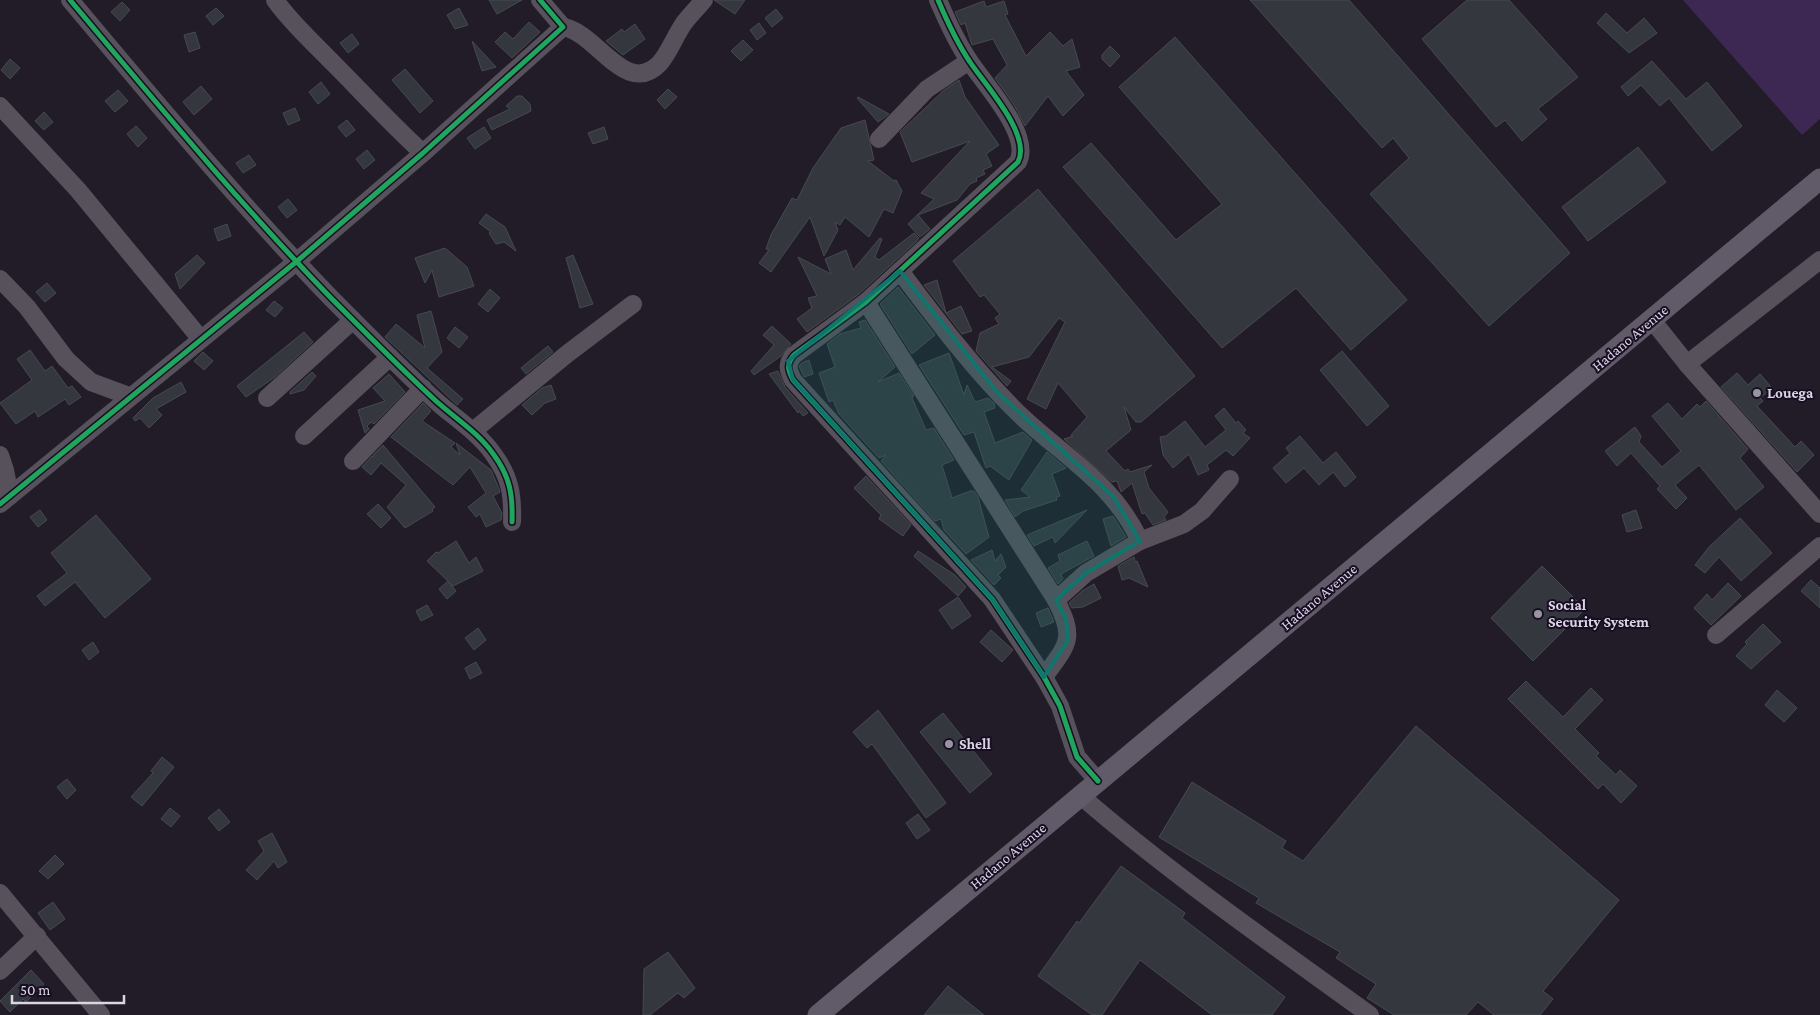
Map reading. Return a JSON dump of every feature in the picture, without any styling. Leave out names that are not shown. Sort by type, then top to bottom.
[{"type":"main road","name":"Hadano Avenue","points":[[818,1015],[1820,179]]},
{"type":"street","points":[[70,0],[247,209],[296,262],[390,357],[473,431],[492,452],[505,470],[513,497],[512,522]]},
{"type":"street","points":[[275,0],[310,42],[341,71],[372,106],[423,153]]},
{"type":"street","points":[[540,0],[563,27],[571,28],[585,36],[627,72],[639,73],[661,62],[684,23],[704,0]]},
{"type":"street","points":[[938,0],[969,61],[1007,114],[1019,138],[1022,155],[1018,162],[866,302],[794,355],[788,362],[789,373],[793,380],[992,599],[1044,677],[1060,706],[1077,757],[1098,781]]},
{"type":"street","points":[[5,500],[129,396],[296,262],[423,153],[563,27]]},
{"type":"street","points":[[878,139],[927,89],[969,61]]},
{"type":"street","points":[[0,106],[78,190],[200,338]]},
{"type":"street","points":[[1686,364],[1820,260]]},
{"type":"street","points":[[900,271],[950,338],[998,393],[1036,430],[1079,464],[1113,496],[1140,541]]},
{"type":"street","points":[[0,279],[27,307],[66,359],[91,382],[129,396]]},
{"type":"street","points":[[866,302],[1066,618],[1068,640],[1063,652],[1044,677]]},
{"type":"street","points":[[473,431],[567,354],[633,304]]},
{"type":"street","points":[[267,398],[353,320]]},
{"type":"street","points":[[1652,320],[1686,364],[1820,514]]},
{"type":"street","points":[[304,436],[390,357]]},
{"type":"street","points":[[353,461],[423,388]]},
{"type":"street","points":[[0,455],[6,470],[5,500]]},
{"type":"street","points":[[1056,600],[1086,573],[1140,541],[1184,524],[1202,511],[1230,479]]},
{"type":"street","points":[[1716,635],[1820,546]]},
{"type":"street","points":[[1081,796],[1123,832],[1219,906],[1370,1015]]},
{"type":"street","points":[[0,893],[100,1015]]},
{"type":"street","points":[[0,971],[37,936]]},
{"type":"highlighted area","points":[[900,271],[998,393],[1113,496],[1140,541],[1086,573],[1056,600],[1066,618],[1068,640],[1044,677],[992,599],[793,380],[788,361]]},
{"type":"shaded area","points":[[1683,0],[1820,0],[1820,119],[1802,135]]},
{"type":"building","points":[[489,0],[522,0],[497,14]]},
{"type":"building","points":[[714,0],[745,0],[735,14]]},
{"type":"building","points":[[1250,0],[1349,0],[1570,253],[1489,326],[1370,194],[1409,158],[1393,138],[1382,148]]},
{"type":"building","points":[[1467,0],[1509,0],[1578,77],[1538,109],[1547,119],[1522,141],[1505,120],[1496,127],[1422,39]]},
{"type":"building","points":[[984,1],[986,7],[1004,1],[1008,14],[1005,15],[1026,56],[1050,32],[1063,46],[1072,39],[1080,67],[1066,71],[1084,95],[1063,116],[1048,96],[1025,126],[1014,105],[995,78],[1007,65],[993,39],[972,45],[965,23],[961,25],[955,12]]},
{"type":"building","points":[[122,2],[130,10],[120,21],[111,12]]},
{"type":"building","points":[[216,8],[224,16],[213,25],[206,16]]},
{"type":"building","points":[[459,8],[468,25],[455,29],[447,15]]},
{"type":"building","points":[[776,9],[783,18],[772,27],[765,18]]},
{"type":"building","points":[[1606,13],[1627,33],[1644,18],[1657,33],[1629,53],[1597,23]]},
{"type":"building","points":[[529,22],[540,32],[512,58],[495,42],[505,32],[513,39]]},
{"type":"building","points":[[759,23],[766,33],[757,40],[750,30]]},
{"type":"building","points":[[635,24],[645,39],[623,55],[606,41],[622,29],[624,32]]},
{"type":"building","points":[[195,32],[200,48],[189,52],[184,35]]},
{"type":"building","points":[[352,34],[359,44],[348,53],[340,43]]},
{"type":"building","points":[[1175,37],[1407,300],[1351,350],[1296,288],[1222,348],[1063,167],[1091,143],[1176,240],[1222,204],[1119,87]]},
{"type":"building","points":[[743,40],[753,50],[741,61],[731,51]]},
{"type":"building","points":[[472,41],[496,67],[482,71]]},
{"type":"building","points":[[1110,46],[1120,56],[1110,67],[1102,59],[1102,55]]},
{"type":"building","points":[[10,59],[20,68],[10,79],[1,70]]},
{"type":"building","points":[[1652,61],[1686,99],[1707,82],[1742,126],[1712,151],[1669,98],[1660,106],[1641,85],[1628,96],[1621,87]]},
{"type":"building","points":[[405,69],[433,101],[420,113],[392,80]]},
{"type":"building","points":[[959,80],[965,97],[999,145],[986,154],[992,166],[983,170],[985,174],[976,178],[977,181],[970,184],[957,200],[918,215],[930,229],[920,237],[908,224],[934,199],[921,193],[970,141],[912,162],[900,132],[944,90]]},
{"type":"building","points":[[321,82],[330,94],[318,104],[309,92]]},
{"type":"building","points":[[201,86],[212,99],[194,115],[183,102]]},
{"type":"building","points":[[668,89],[677,97],[665,109],[657,100]]},
{"type":"building","points":[[118,90],[128,101],[115,112],[105,101]]},
{"type":"building","points":[[517,96],[522,96],[530,104],[531,111],[492,130],[487,120],[510,109],[506,106]]},
{"type":"building","points":[[858,97],[889,114],[878,122]]},
{"type":"building","points":[[295,108],[300,120],[288,125],[283,113]]},
{"type":"building","points":[[44,112],[53,122],[44,130],[35,121]]},
{"type":"building","points":[[347,120],[355,130],[346,137],[338,127]]},
{"type":"building","points":[[865,120],[874,160],[868,161],[894,181],[896,180],[902,191],[893,213],[884,209],[869,237],[845,217],[840,225],[835,222],[838,230],[824,256],[810,217],[771,272],[759,263],[769,250],[766,249],[771,235],[792,198],[797,200],[813,168],[841,128]]},
{"type":"building","points":[[136,126],[147,138],[138,147],[127,134]]},
{"type":"building","points":[[484,127],[491,138],[475,149],[467,138]]},
{"type":"building","points":[[604,127],[608,139],[593,144],[588,133]]},
{"type":"building","points":[[1638,147],[1666,182],[1588,241],[1562,207]]},
{"type":"building","points":[[367,150],[375,160],[364,169],[356,159]]},
{"type":"building","points":[[249,155],[256,165],[243,173],[236,163]]},
{"type":"building","points":[[1038,189],[1195,376],[1141,422],[1136,422],[1124,407],[1131,430],[1106,451],[1125,471],[1128,469],[1130,472],[1152,465],[1144,472],[1149,488],[1168,512],[1164,517],[1166,520],[1153,525],[1145,513],[1142,514],[1132,483],[1121,492],[1117,481],[1112,482],[1064,439],[1073,436],[1071,435],[1087,417],[1058,383],[1046,409],[1027,399],[1065,322],[1059,318],[1029,357],[992,367],[1011,381],[1007,386],[976,351],[980,333],[999,324],[995,318],[1000,314],[984,295],[980,297],[953,261]]},
{"type":"building","points":[[288,199],[297,210],[287,218],[278,207]]},
{"type":"building","points":[[486,214],[505,227],[516,251],[504,242],[496,244],[489,233],[491,232],[479,223]]},
{"type":"building","points":[[227,224],[231,236],[218,241],[214,229]]},
{"type":"building","points":[[914,233],[919,238],[916,242],[859,294],[807,332],[797,319],[812,308],[808,298],[817,296],[798,257],[831,274],[825,259],[846,250],[853,270],[880,238],[882,239],[875,257],[879,260]]},
{"type":"building","points":[[445,248],[467,267],[474,286],[439,297],[432,270],[425,283],[415,258]]},
{"type":"building","points":[[197,255],[205,263],[180,289],[175,274]]},
{"type":"building","points":[[573,255],[593,304],[580,308],[566,258]]},
{"type":"building","points":[[937,280],[946,313],[961,306],[972,331],[962,334],[924,285]]},
{"type":"building","points":[[47,283],[56,293],[45,302],[36,292]]},
{"type":"building","points":[[898,287],[935,335],[912,354],[880,304]]},
{"type":"building","points":[[490,289],[500,298],[488,312],[478,304]]},
{"type":"building","points":[[274,301],[283,308],[275,317],[266,310]]},
{"type":"building","points":[[431,311],[442,352],[427,368],[463,399],[457,405],[385,337],[396,324],[425,348],[417,315]]},
{"type":"building","points":[[865,320],[895,367],[878,382],[899,373],[914,396],[912,398],[926,430],[934,428],[954,460],[942,465],[952,498],[970,491],[974,491],[978,497],[989,537],[966,554],[944,530],[941,519],[935,521],[881,461],[886,455],[879,458],[839,414],[833,400],[829,402],[819,373],[835,367],[827,344],[840,334],[861,328],[859,322]]},
{"type":"building","points":[[772,326],[791,344],[781,356],[754,375],[751,371],[774,345],[763,335]]},
{"type":"building","points":[[455,327],[468,337],[459,348],[447,338]]},
{"type":"building","points":[[304,332],[313,342],[275,377],[246,397],[237,386]]},
{"type":"building","points":[[548,346],[553,352],[526,374],[521,368]]},
{"type":"building","points":[[30,350],[45,371],[52,366],[68,388],[72,386],[81,397],[69,405],[65,399],[38,417],[35,411],[16,424],[0,403],[32,380],[17,359]]},
{"type":"building","points":[[1342,351],[1389,406],[1367,426],[1320,370]]},
{"type":"building","points":[[203,352],[213,361],[204,370],[194,361]]},
{"type":"building","points":[[949,353],[964,395],[967,385],[975,402],[988,398],[994,403],[995,408],[984,412],[995,443],[1023,432],[1032,440],[1009,480],[990,466],[986,468],[974,432],[964,435],[919,365]]},
{"type":"building","points":[[809,360],[813,374],[804,377],[799,366]]},
{"type":"building","points":[[778,371],[785,387],[808,413],[803,416],[799,411],[798,413],[769,374]]},
{"type":"building","points":[[312,372],[316,376],[304,390],[290,394],[290,392]]},
{"type":"building","points":[[1737,373],[1748,385],[1760,374],[1772,388],[1760,398],[1763,401],[1757,406],[1795,447],[1801,441],[1814,455],[1797,472],[1721,387]]},
{"type":"building","points":[[389,374],[405,392],[374,424],[371,422],[367,426],[369,429],[365,433],[358,410],[385,401],[373,388]]},
{"type":"building","points":[[181,382],[186,392],[156,409],[162,415],[149,428],[140,418],[135,421],[133,418],[153,398]]},
{"type":"building","points":[[551,385],[556,399],[545,403],[532,415],[522,405],[542,388]]},
{"type":"building","points":[[1706,401],[1748,449],[1740,458],[1764,487],[1736,510],[1699,465],[1675,485],[1687,498],[1676,509],[1657,489],[1660,486],[1631,453],[1617,466],[1605,451],[1635,427],[1641,436],[1639,442],[1662,467],[1681,451],[1652,416],[1668,403],[1682,419],[1697,404],[1700,407]]},
{"type":"building","points":[[423,403],[431,411],[422,421],[455,443],[451,447],[460,455],[456,443],[491,470],[500,492],[493,496],[502,513],[501,520],[486,527],[480,514],[476,517],[468,507],[486,493],[470,467],[453,485],[391,437]]},
{"type":"building","points":[[1224,408],[1236,423],[1238,421],[1246,430],[1243,433],[1250,438],[1233,456],[1226,450],[1207,465],[1209,470],[1198,475],[1189,454],[1173,468],[1163,455],[1160,437],[1166,436],[1185,421],[1205,447],[1226,430],[1215,416]]},
{"type":"building","points":[[1300,436],[1323,463],[1336,452],[1356,477],[1345,487],[1333,472],[1319,485],[1304,468],[1286,483],[1273,468],[1290,453],[1286,448]]},
{"type":"building","points":[[383,445],[435,507],[432,509],[433,511],[405,528],[387,507],[406,485],[381,463],[371,475],[362,467],[372,456],[374,457],[373,455]]},
{"type":"building","points":[[1047,452],[1066,468],[1052,474],[1060,496],[1056,497],[1057,500],[1023,511],[1015,517],[1005,500],[1030,497],[1021,490]]},
{"type":"building","points":[[866,476],[911,525],[903,536],[879,519],[881,515],[854,488]]},
{"type":"building","points":[[378,504],[391,518],[381,528],[367,514]]},
{"type":"building","points":[[40,510],[47,520],[38,527],[30,517]]},
{"type":"building","points":[[1087,510],[1055,543],[1053,537],[1034,546],[1027,535]]},
{"type":"building","points":[[1636,510],[1642,528],[1627,532],[1622,515]]},
{"type":"building","points":[[96,515],[151,579],[105,618],[75,582],[45,606],[37,596],[67,573],[51,553]]},
{"type":"building","points":[[1113,516],[1126,537],[1111,546],[1103,519]]},
{"type":"building","points":[[1740,518],[1772,553],[1741,581],[1719,557],[1705,573],[1695,565],[1709,547]]},
{"type":"building","points":[[456,541],[469,563],[476,557],[483,571],[453,586],[427,561],[436,552],[438,553]]},
{"type":"building","points":[[1087,541],[1094,556],[1061,574],[1063,579],[1058,584],[1048,568],[1060,561],[1058,555]]},
{"type":"building","points":[[992,550],[995,561],[1001,554],[1006,567],[998,575],[1001,578],[994,585],[971,560]]},
{"type":"building","points":[[918,551],[955,575],[966,587],[958,596],[914,556]]},
{"type":"building","points":[[1134,557],[1148,587],[1129,578],[1122,580],[1118,566]]},
{"type":"building","points":[[1542,566],[1585,609],[1533,661],[1491,618]]},
{"type":"building","points":[[1811,580],[1820,588],[1820,608],[1801,591]]},
{"type":"building","points":[[448,581],[456,591],[447,599],[439,589]]},
{"type":"building","points":[[1728,583],[1741,596],[1711,625],[1694,608],[1707,594],[1712,600]]},
{"type":"building","points":[[1094,584],[1101,598],[1083,607],[1072,608],[1069,603],[1082,591]]},
{"type":"building","points":[[958,597],[971,616],[952,629],[939,610]]},
{"type":"building","points":[[427,605],[433,615],[421,621],[416,611]]},
{"type":"building","points":[[1048,608],[1054,622],[1041,627],[1036,613]]},
{"type":"building","points":[[1763,624],[1781,642],[1751,669],[1736,656],[1747,644],[1745,642]]},
{"type":"building","points":[[478,628],[486,640],[474,650],[465,638]]},
{"type":"building","points":[[991,630],[1013,650],[1002,662],[980,642]]},
{"type":"building","points":[[93,642],[99,652],[89,660],[82,650]]},
{"type":"building","points":[[476,662],[482,673],[470,679],[465,668]]},
{"type":"building","points":[[1526,681],[1563,717],[1591,688],[1603,700],[1575,729],[1599,753],[1596,756],[1616,775],[1620,770],[1637,786],[1621,803],[1603,784],[1598,789],[1508,699]]},
{"type":"building","points":[[1777,690],[1797,708],[1784,722],[1765,705]]},
{"type":"building","points":[[878,710],[946,803],[926,818],[872,744],[867,748],[853,732]]},
{"type":"building","name":"Shell","points":[[943,713],[992,774],[970,793],[920,732]]},
{"type":"building","points":[[1416,726],[1619,900],[1543,991],[1553,999],[1540,1015],[1494,1015],[1478,1002],[1466,1015],[1394,1015],[1367,998],[1376,984],[1336,958],[1340,952],[1256,903],[1259,898],[1159,837],[1192,782],[1286,841],[1282,848],[1303,861]]},
{"type":"building","points":[[162,757],[174,767],[142,806],[131,797],[153,773],[151,771]]},
{"type":"building","points":[[67,779],[76,790],[67,799],[57,787]]},
{"type":"building","points":[[170,808],[180,816],[171,827],[161,819]]},
{"type":"building","points":[[219,809],[230,822],[219,831],[208,818]]},
{"type":"building","points":[[918,814],[930,830],[917,839],[906,823]]},
{"type":"building","points":[[272,833],[287,862],[278,868],[274,861],[257,880],[246,870],[264,851],[258,841]]},
{"type":"building","points":[[55,855],[64,864],[48,879],[39,871]]},
{"type":"building","points":[[1121,866],[1185,913],[1182,918],[1285,997],[1272,1015],[1212,1015],[1140,960],[1102,1015],[1092,1015],[1038,976],[1077,921],[1079,923]]},
{"type":"building","points":[[53,902],[65,919],[50,930],[38,913]]},
{"type":"building","points":[[668,952],[695,988],[684,998],[678,993],[650,1015],[643,1015],[644,969]]},
{"type":"building","points":[[31,970],[44,984],[26,1002],[23,999],[10,1012],[0,1001]]},
{"type":"building","points":[[948,986],[984,1015],[924,1015]]},
{"type":"cycle path","points":[[70,0],[263,226],[409,376],[488,447],[504,471],[507,479],[512,503],[512,522]]},
{"type":"cycle path","points":[[0,504],[296,262],[423,153],[563,27],[540,0]]},
{"type":"cycle path","points":[[938,0],[952,32],[965,55],[1005,110],[1013,125],[1019,138],[1021,151],[1018,162],[866,302],[794,355],[790,361],[789,370],[793,380],[992,599],[1044,677],[1060,706],[1077,757],[1098,781]]},
{"type":"place","name":"Louega","points":[[1757,393]]},
{"type":"place","name":"Social Security System","points":[[1538,614]]},
{"type":"place","name":"Shell","points":[[949,744]]}]
